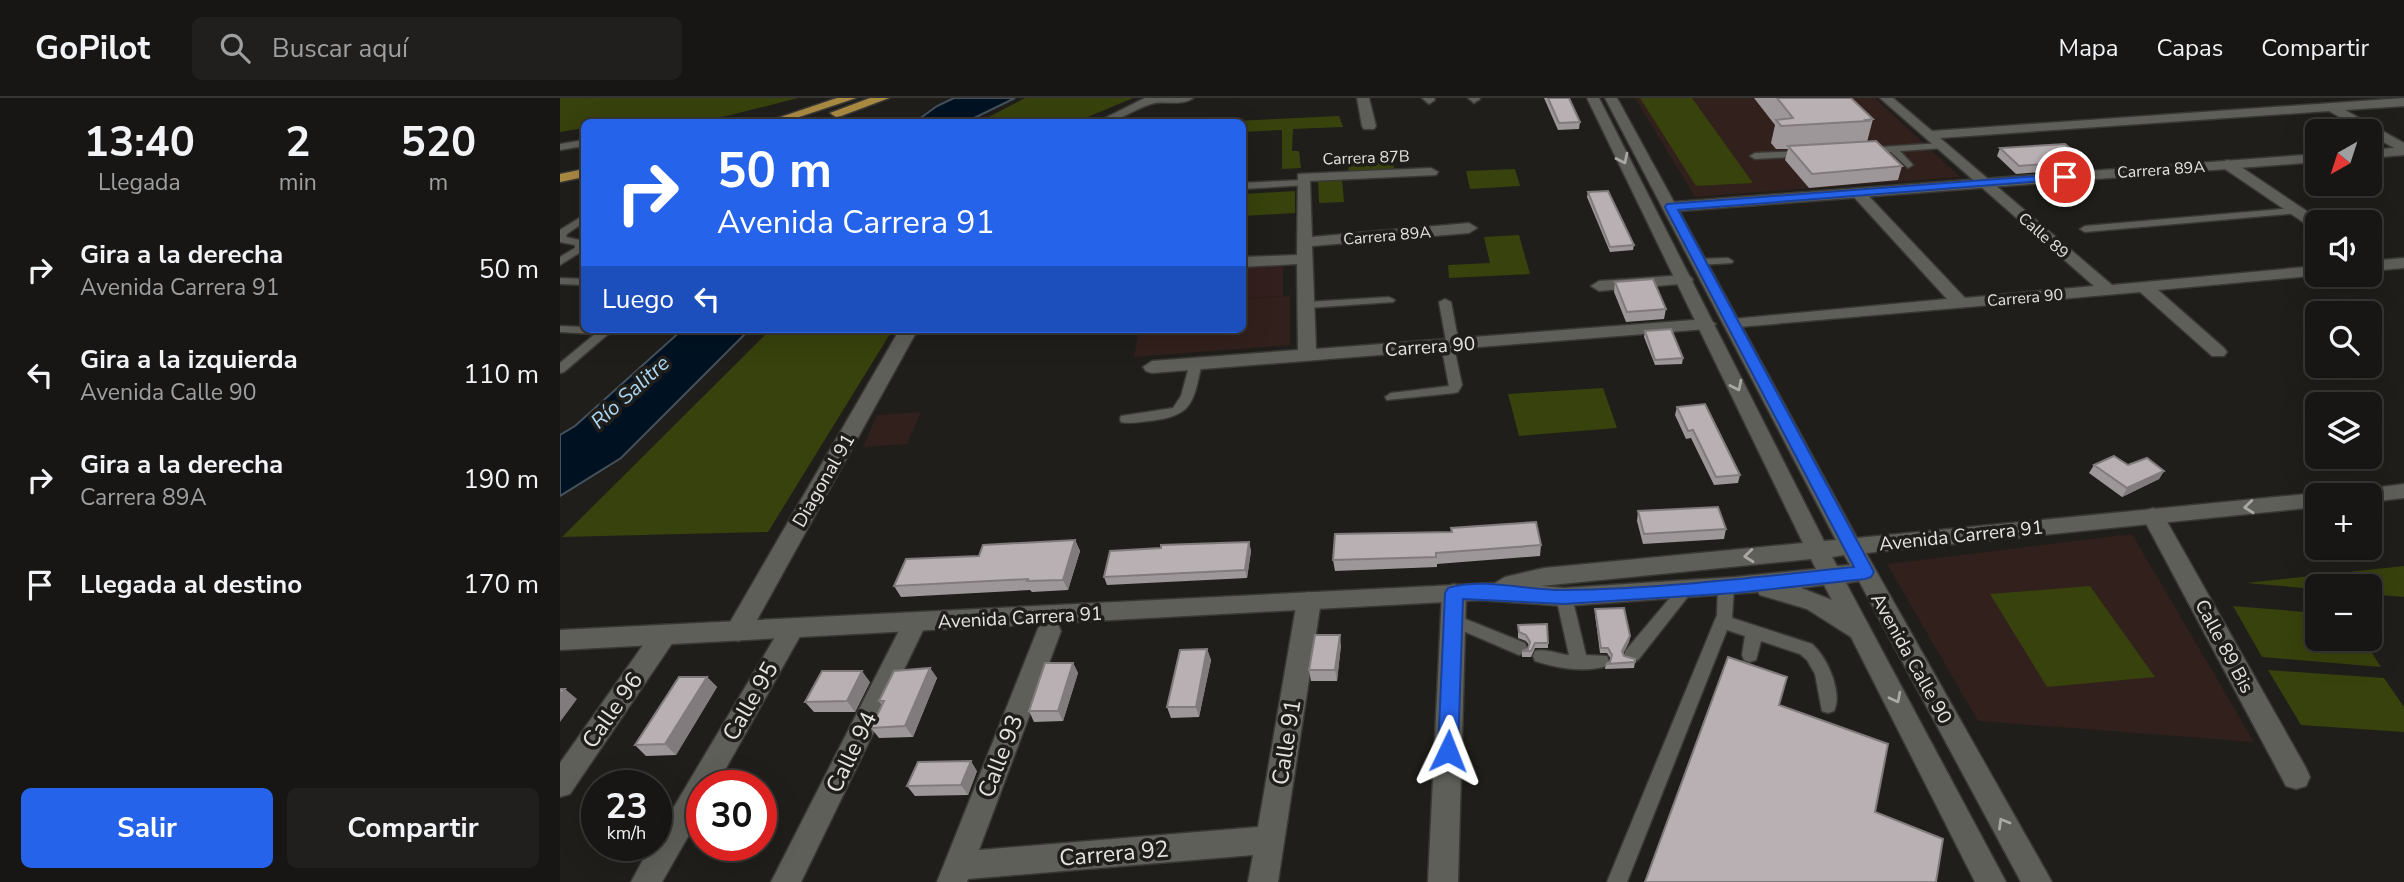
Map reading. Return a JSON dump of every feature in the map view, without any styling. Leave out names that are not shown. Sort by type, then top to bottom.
[{"type":"main road","points":[[782,119],[850,98]]},
{"type":"main road","points":[[816,119],[883,98]]},
{"type":"main road","points":[[560,166],[581,162]]},
{"type":"main road","points":[[560,178],[581,174]]},
{"type":"street","points":[[1109,119],[1152,99],[1187,98]]},
{"type":"street","points":[[1363,98],[1367,120]]},
{"type":"street","name":"Avenida Calle 90","points":[[1593,98],[1817,549],[1991,882]]},
{"type":"street","name":"Avenida Calle 90","points":[[1611,98],[1850,545],[2037,882]]},
{"type":"street","name":"Calle 89","points":[[1886,98],[2108,290]]},
{"type":"street","points":[[2316,98],[2404,150]]},
{"type":"street","points":[[1928,135],[2404,102]]},
{"type":"street","points":[[2382,153],[2404,150]]},
{"type":"street","name":"Carrera 89A","points":[[1671,207],[2305,159]]},
{"type":"street","points":[[2227,164],[2305,217]]},
{"type":"street","name":"Carrera 87B","points":[[1303,180],[1431,172]]},
{"type":"street","points":[[1303,180],[1307,355]]},
{"type":"street","points":[[1858,193],[1960,303]]},
{"type":"street","name":"Carrera 89A","points":[[1246,261],[1304,250],[1469,228]]},
{"type":"street","points":[[2382,264],[2404,263]]},
{"type":"street","name":"Carrera 90","points":[[1733,324],[2305,272]]},
{"type":"street","points":[[1599,286],[1685,280]]},
{"type":"street","points":[[2144,287],[2218,352]]},
{"type":"street","name":"Carrera 90","points":[[1152,367],[1707,324]]},
{"type":"street","name":"Diagonal 91","points":[[738,631],[907,333]]},
{"type":"street","points":[[2382,493],[2404,491]]},
{"type":"street","name":"Avenida Carrera 91","points":[[1481,592],[1544,577],[2305,501]]},
{"type":"street","name":"Calle 89 Bis","points":[[2153,516],[2296,777]]},
{"type":"street","name":"Avenida Carrera 91","points":[[560,640],[1454,593],[1564,597],[1730,587],[1865,572]]},
{"type":"street","points":[[1730,587],[1775,590],[1811,600],[1839,616],[1865,638]]},
{"type":"street","points":[[1443,882],[1454,593]]},
{"type":"street","name":"Calle 91","points":[[1263,882],[1309,601]]},
{"type":"street","name":"Calle 94","points":[[786,882],[915,622]]},
{"type":"street","name":"Calle 95","points":[[646,882],[792,629]]},
{"type":"street","name":"Calle 93","points":[[956,874],[1049,631]]},
{"type":"street","name":"Calle 96","points":[[560,785],[664,635]]},
{"type":"street","name":"Carrera 92","points":[[956,874],[1269,841]]},
{"type":"lane","points":[[560,147],[581,144]]},
{"type":"lane","points":[[1852,152],[1941,146]]},
{"type":"lane","points":[[1894,149],[1908,164]]},
{"type":"lane","points":[[1755,156],[1811,153]]},
{"type":"lane","name":"Carrera 87B","points":[[1246,186],[1303,180]]},
{"type":"lane","points":[[2085,229],[2295,211]]},
{"type":"lane","points":[[560,261],[580,249],[580,243],[561,239],[562,233],[581,220]]},
{"type":"lane","points":[[1699,262],[1728,261]]},
{"type":"lane","points":[[560,281],[581,282]]},
{"type":"lane","points":[[1307,305],[1389,300]]},
{"type":"lane","points":[[1391,397],[1454,389],[1445,303]]},
{"type":"lane","points":[[560,329],[581,329]]},
{"type":"lane","points":[[560,369],[603,333]]},
{"type":"lane","points":[[1126,419],[1174,413],[1182,409],[1196,363]]},
{"type":"lane","points":[[1616,882],[1723,622],[1730,587]]},
{"type":"lane","points":[[1632,655],[1685,590]]},
{"type":"lane","points":[[1564,597],[1579,662]]},
{"type":"lane","points":[[1453,620],[1519,648]]},
{"type":"lane","points":[[1723,622],[1805,649],[1816,656],[1822,665],[1828,706]]},
{"type":"lane","points":[[1750,656],[1754,632]]},
{"type":"lane","points":[[1541,656],[1557,661],[1601,660]]},
{"type":"shaded area","points":[[1635,98],[1875,98],[1960,177],[1695,197]]},
{"type":"shaded area","points":[[1283,264],[1283,296],[1246,299],[1246,267]]},
{"type":"shaded area","points":[[1290,296],[1290,345],[1134,357],[1138,333],[1246,333],[1246,299]]},
{"type":"shaded area","points":[[921,412],[907,444],[863,447],[877,415]]},
{"type":"shaded area","points":[[2132,534],[2254,742],[1978,721],[1887,564]]},
{"type":"green space","points":[[560,98],[798,98],[727,116],[702,119],[581,119],[581,128],[560,132]]},
{"type":"green space","points":[[1025,98],[1133,98],[1083,119],[985,119]]},
{"type":"green space","points":[[1640,98],[1692,98],[1753,183],[1696,186]]},
{"type":"green space","points":[[1339,116],[1343,127],[1293,129],[1292,151],[1299,151],[1301,168],[1282,169],[1282,130],[1246,132],[1246,120]]},
{"type":"green space","points":[[1393,159],[1395,173],[1349,175],[1348,162]]},
{"type":"green space","points":[[1515,169],[1520,186],[1470,189],[1466,171]]},
{"type":"green space","points":[[1342,179],[1344,202],[1319,203],[1318,180]]},
{"type":"green space","points":[[1295,191],[1295,213],[1246,216],[1246,194]]},
{"type":"green space","points":[[1519,235],[1530,274],[1449,278],[1448,265],[1490,263],[1484,237]]},
{"type":"green space","points":[[767,333],[891,333],[768,532],[562,537]]},
{"type":"green space","points":[[1603,388],[1617,428],[1519,436],[1508,394]]},
{"type":"green space","points":[[2404,566],[2404,597],[2382,595],[2382,574],[2330,574]]},
{"type":"green space","points":[[2305,577],[2305,588],[2246,583]]},
{"type":"green space","points":[[2090,586],[2155,677],[2047,687],[1990,594]]},
{"type":"green space","points":[[2233,606],[2305,612],[2305,651],[2371,651],[2381,667],[2262,657]]},
{"type":"green space","points":[[2268,670],[2384,678],[2404,707],[2404,732],[2301,725]]},
{"type":"water","points":[[954,98],[1015,98],[972,119],[919,119]]},
{"type":"water","name":"Río Salitre","points":[[679,333],[746,333],[621,458],[560,496],[560,435],[575,426]]},
{"type":"building","points":[[1548,98],[1569,98],[1580,122],[1559,123]]},
{"type":"building","points":[[1777,98],[1851,98],[1873,119],[1781,126],[1776,120],[1793,118]]},
{"type":"building","points":[[1876,141],[1902,166],[1812,174],[1788,146]]},
{"type":"building","points":[[2065,144],[2085,161],[2019,166],[2000,148]]},
{"type":"building","points":[[1608,191],[1634,245],[1610,247],[1588,192]]},
{"type":"building","points":[[1653,279],[1666,309],[1627,312],[1615,282]]},
{"type":"building","points":[[1671,329],[1683,358],[1655,360],[1645,331]]},
{"type":"building","points":[[1705,404],[1740,475],[1716,477],[1693,430],[1688,431],[1677,407]]},
{"type":"building","points":[[2114,456],[2128,465],[2147,458],[2164,471],[2127,488],[2094,465]]},
{"type":"building","points":[[1718,507],[1726,529],[1644,534],[1638,511]]},
{"type":"building","points":[[1536,522],[1541,545],[1436,553],[1436,557],[1333,560],[1335,534],[1452,532],[1451,528]]},
{"type":"building","points":[[1075,540],[1063,580],[1027,581],[1028,579],[894,586],[906,559],[979,556],[983,545]]},
{"type":"building","points":[[1249,542],[1245,570],[1104,577],[1110,551],[1161,548],[1161,545]]},
{"type":"building","points":[[1624,608],[1630,636],[1622,651],[1624,656],[1635,659],[1635,662],[1606,664],[1610,662],[1612,655],[1608,648],[1601,648],[1595,609]]},
{"type":"building","points":[[1547,624],[1548,643],[1535,643],[1531,651],[1522,651],[1528,649],[1530,642],[1526,635],[1519,632],[1518,625]]},
{"type":"building","points":[[1315,635],[1340,635],[1335,670],[1309,670]]},
{"type":"building","points":[[1207,649],[1196,707],[1167,707],[1180,650]]},
{"type":"building","points":[[1728,657],[1787,677],[1779,705],[1888,744],[1875,812],[1943,839],[1936,882],[1645,882]]},
{"type":"building","points":[[1045,663],[1073,663],[1058,711],[1029,711]]},
{"type":"building","points":[[930,668],[905,726],[871,728],[884,701],[879,701],[894,671]]},
{"type":"building","points":[[822,671],[862,671],[847,701],[805,702]]},
{"type":"building","points":[[679,677],[707,677],[665,744],[635,745]]},
{"type":"building","points":[[971,761],[961,785],[907,786],[918,762]]},
{"type":"route","points":[[1448,751],[1454,593],[1564,597],[1735,586],[1865,572],[1671,207],[2065,177]]}]
